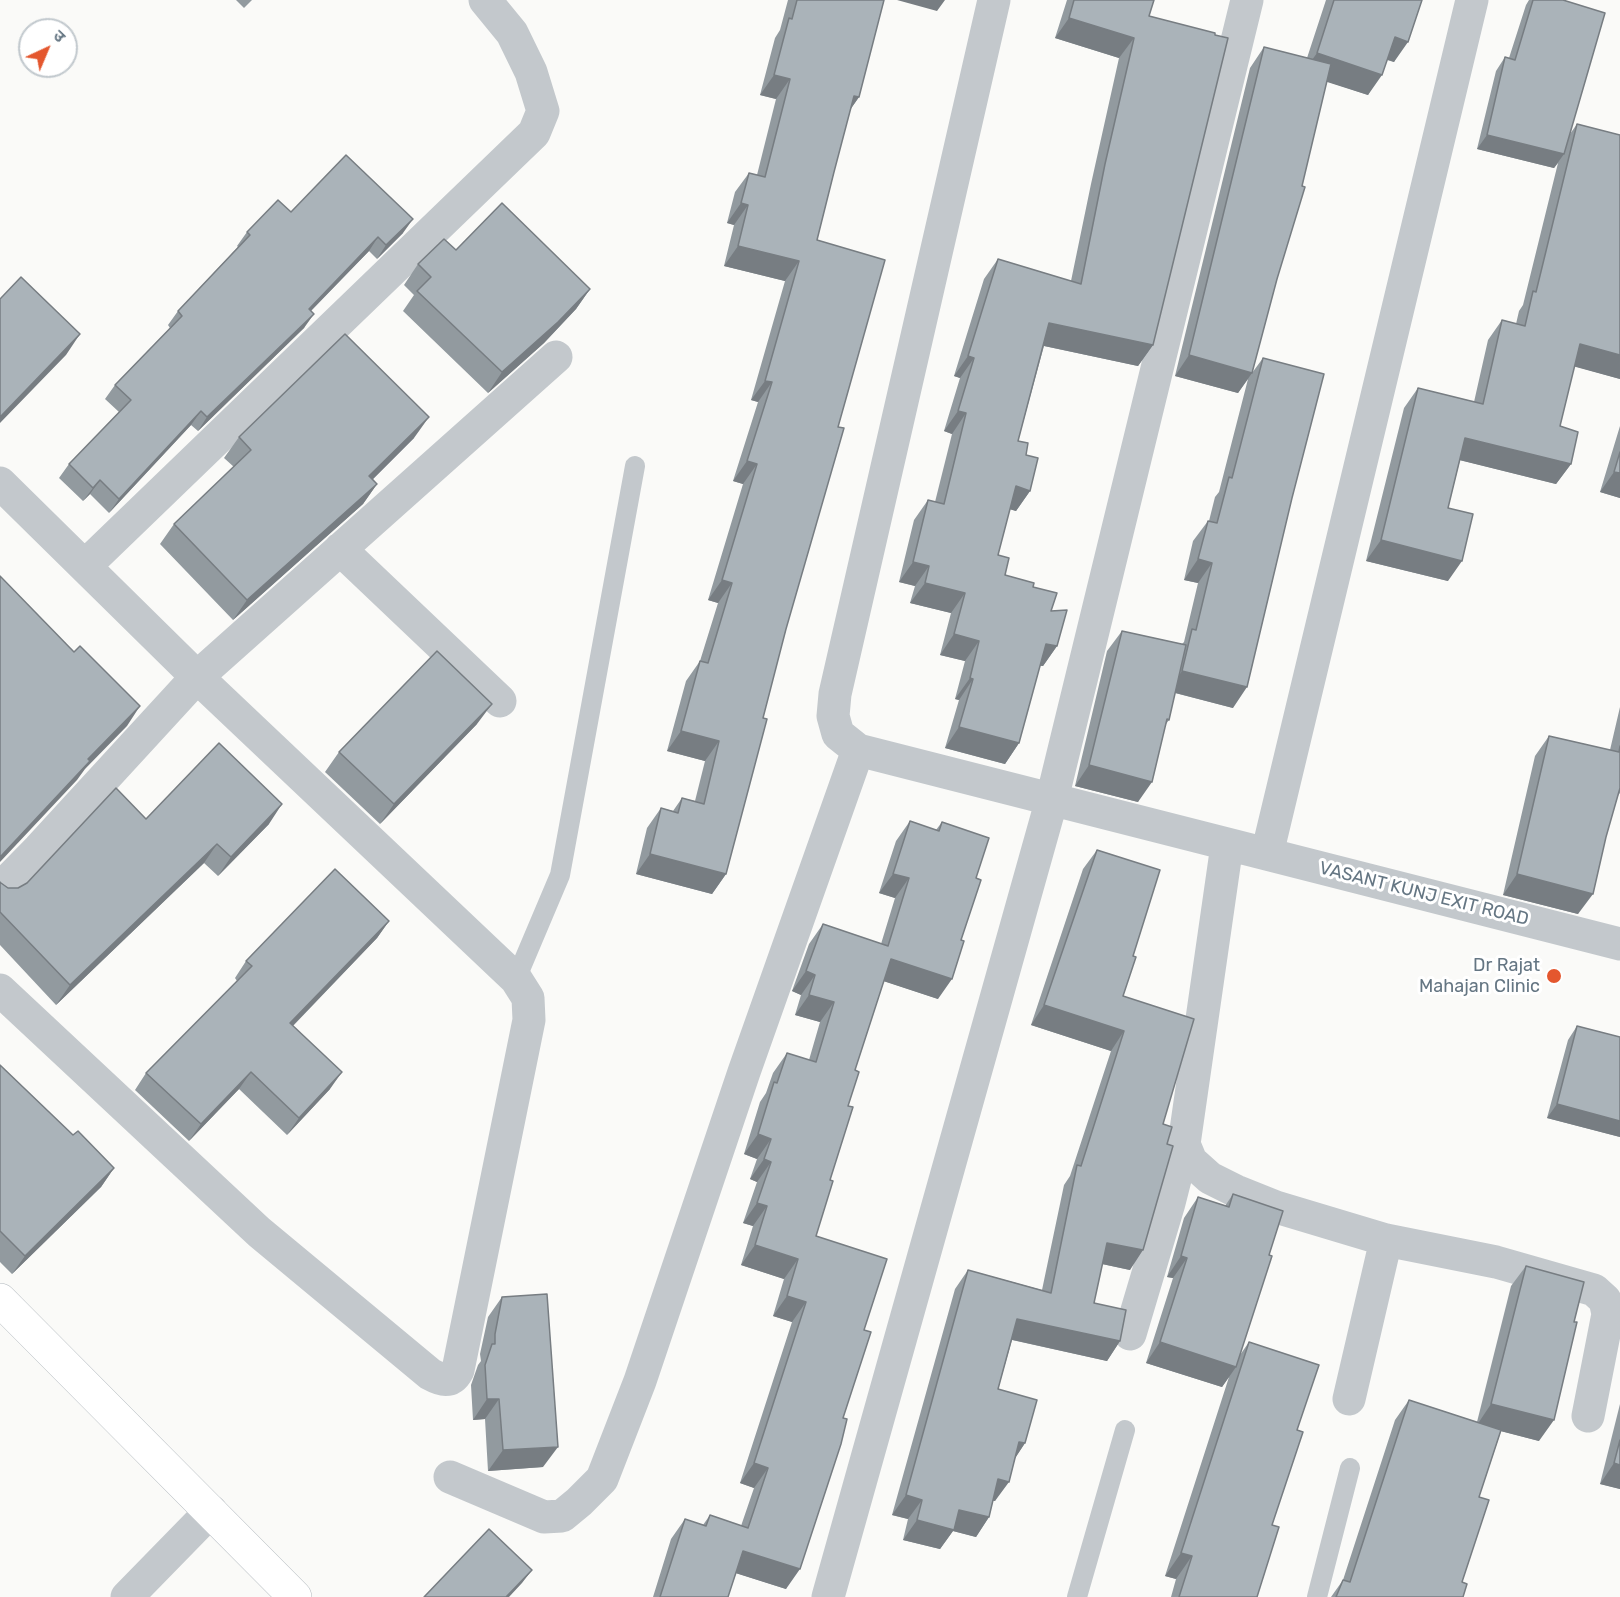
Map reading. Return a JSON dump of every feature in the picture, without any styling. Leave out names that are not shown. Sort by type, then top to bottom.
[{"type":"street","points":[[85,566],[534,133],[543,111],[531,72],[512,33],[485,0]]},
{"type":"street","points":[[450,1478],[544,1516],[562,1516],[602,1479],[640,1381],[744,1072],[858,750],[838,734],[833,716],[835,694],[994,0]]},
{"type":"street","points":[[828,1597],[1052,800],[1247,0]]},
{"type":"street","points":[[1266,854],[1472,0]]},
{"type":"street","points":[[0,889],[198,677],[556,357]]},
{"type":"street","points":[[0,483],[198,677],[516,979],[528,998],[529,1020],[458,1370],[454,1377],[448,1380],[439,1379],[430,1374],[259,1232],[0,990]]},
{"type":"street","points":[[340,549],[500,701]]},
{"type":"street","name":"VASANT KUNJ EXIT ROAD","points":[[858,750],[1620,944]]},
{"type":"street","points":[[1130,1334],[1184,1144],[1227,845]]},
{"type":"street","points":[[1184,1144],[1191,1161],[1210,1178],[1236,1191],[1276,1206],[1386,1240],[1496,1262],[1594,1290],[1605,1300],[1608,1314],[1607,1329],[1588,1416]]},
{"type":"street","points":[[1349,1399],[1386,1240]]},
{"type":"street","points":[[0,1300],[295,1597]]},
{"type":"street","points":[[128,1597],[211,1511]]},
{"type":"lane","points":[[516,979],[560,875],[635,466]]},
{"type":"lane","points":[[1077,1597],[1125,1430]]},
{"type":"lane","points":[[1317,1597],[1350,1468]]},
{"type":"building","points":[[797,0],[884,0],[859,97],[854,96],[817,240],[885,260],[838,427],[844,428],[786,629],[763,718],[767,719],[726,874],[650,854],[661,808],[678,813],[682,798],[704,804],[719,741],[681,731],[700,661],[708,663],[732,583],[722,580],[757,464],[747,461],[772,382],[765,381],[799,261],[738,246],[748,205],[741,203],[749,173],[765,177],[790,79],[774,75],[789,18],[792,19]]},
{"type":"building","points":[[1074,0],[1154,0],[1149,16],[1228,38],[1153,345],[1049,323],[1018,441],[1028,443],[1026,455],[1038,458],[1030,491],[1016,486],[998,555],[1009,558],[1005,575],[1034,583],[1033,587],[1057,593],[1051,611],[1067,610],[1057,646],[1046,644],[1019,743],[959,727],[973,679],[970,678],[979,641],[954,634],[965,593],[925,583],[929,566],[913,562],[928,500],[944,504],[966,413],[958,411],[974,358],[968,356],[998,259],[1081,284],[1105,164],[1134,38],[1069,18]]},
{"type":"building","points":[[1334,0],[1422,0],[1408,42],[1395,37],[1382,75],[1317,53]]},
{"type":"building","points":[[1533,0],[1563,0],[1605,13],[1564,154],[1487,135],[1505,57],[1515,60]]},
{"type":"building","points":[[1264,47],[1331,64],[1302,186],[1305,187],[1252,373],[1189,355]]},
{"type":"building","points":[[1577,124],[1620,135],[1620,355],[1580,344],[1560,426],[1578,432],[1571,464],[1465,438],[1448,508],[1473,514],[1462,561],[1381,540],[1418,388],[1483,404],[1502,320],[1525,326],[1533,291],[1536,292]]},
{"type":"building","points":[[346,155],[413,219],[386,245],[378,237],[309,309],[314,314],[207,417],[201,411],[119,499],[100,480],[93,488],[69,464],[131,400],[115,385],[182,316],[178,311],[250,235],[247,232],[278,200],[291,212]]},
{"type":"building","points":[[502,203],[590,289],[558,322],[502,372],[417,291],[431,277],[418,264],[444,239],[456,250]]},
{"type":"building","points":[[21,277],[80,334],[0,417],[0,299]]},
{"type":"building","points":[[345,334],[429,417],[369,476],[377,484],[247,600],[174,524],[251,450],[239,437]]},
{"type":"building","points":[[1263,358],[1324,374],[1247,687],[1182,671],[1192,629],[1196,630],[1212,563],[1198,559],[1208,521],[1217,523],[1229,477],[1232,478]]},
{"type":"building","points":[[1620,452],[1620,473],[1614,472]]},
{"type":"building","points":[[0,576],[74,652],[80,646],[140,706],[88,759],[90,761],[0,857]]},
{"type":"building","points":[[1122,631],[1186,645],[1152,782],[1089,765]]},
{"type":"building","points":[[437,651],[492,704],[394,804],[339,752]]},
{"type":"building","points":[[1549,736],[1619,752],[1620,746],[1620,788],[1593,894],[1517,874]]},
{"type":"building","points":[[219,743],[282,804],[231,857],[217,844],[70,985],[0,912],[0,882],[8,888],[18,888],[27,883],[116,788],[146,819]]},
{"type":"building","points":[[910,821],[939,831],[942,822],[989,838],[976,878],[981,880],[961,940],[964,941],[952,979],[891,959],[855,1070],[859,1072],[848,1106],[853,1107],[830,1180],[833,1181],[816,1236],[887,1259],[864,1330],[871,1332],[843,1418],[847,1419],[841,1444],[800,1569],[743,1551],[728,1597],[660,1597],[685,1519],[706,1526],[710,1515],[748,1528],[768,1468],[754,1463],[806,1302],[787,1296],[798,1259],[755,1245],[767,1206],[757,1203],[771,1162],[764,1159],[771,1139],[758,1134],[774,1082],[777,1083],[787,1053],[816,1062],[834,1002],[809,995],[815,975],[806,971],[823,924],[888,946],[909,878],[893,874]]},
{"type":"building","points":[[1097,850],[1160,870],[1123,996],[1194,1019],[1163,1124],[1172,1127],[1167,1144],[1173,1146],[1143,1250],[1107,1243],[1094,1303],[1126,1310],[1120,1341],[1017,1319],[998,1389],[1037,1400],[1025,1443],[1019,1442],[1009,1482],[998,1479],[989,1517],[959,1510],[954,1530],[917,1520],[922,1500],[906,1495],[968,1270],[1051,1293],[1077,1165],[1081,1166],[1124,1031],[1044,1005]]},
{"type":"building","points":[[335,869],[389,921],[290,1023],[342,1072],[299,1118],[251,1072],[201,1124],[146,1073],[252,966],[246,961]]},
{"type":"building","points":[[1577,1026],[1620,1037],[1620,1121],[1557,1104]]},
{"type":"building","points":[[0,1065],[73,1135],[78,1131],[114,1168],[25,1256],[0,1231]]},
{"type":"building","points":[[1233,1194],[1283,1211],[1269,1255],[1272,1256],[1236,1367],[1160,1342],[1187,1258],[1181,1256],[1198,1197],[1229,1207]]},
{"type":"building","points":[[1526,1266],[1584,1282],[1554,1420],[1491,1404]]},
{"type":"building","points":[[547,1294],[558,1447],[503,1450],[499,1399],[487,1399],[485,1365],[492,1344],[495,1344],[502,1297]]},
{"type":"building","points":[[1249,1342],[1319,1365],[1297,1430],[1303,1432],[1272,1525],[1279,1527],[1257,1597],[1179,1597],[1192,1556],[1181,1553]]},
{"type":"building","points":[[1409,1400],[1501,1430],[1479,1497],[1489,1500],[1462,1582],[1467,1584],[1463,1597],[1336,1597],[1343,1580],[1350,1582]]},
{"type":"building","points":[[1620,1440],[1620,1465],[1614,1463]]},
{"type":"building","points":[[489,1529],[532,1570],[506,1597],[424,1597]]},
{"type":"place","name":"Dr Rajat Mahajan Clinic","points":[[1554,976]]}]
